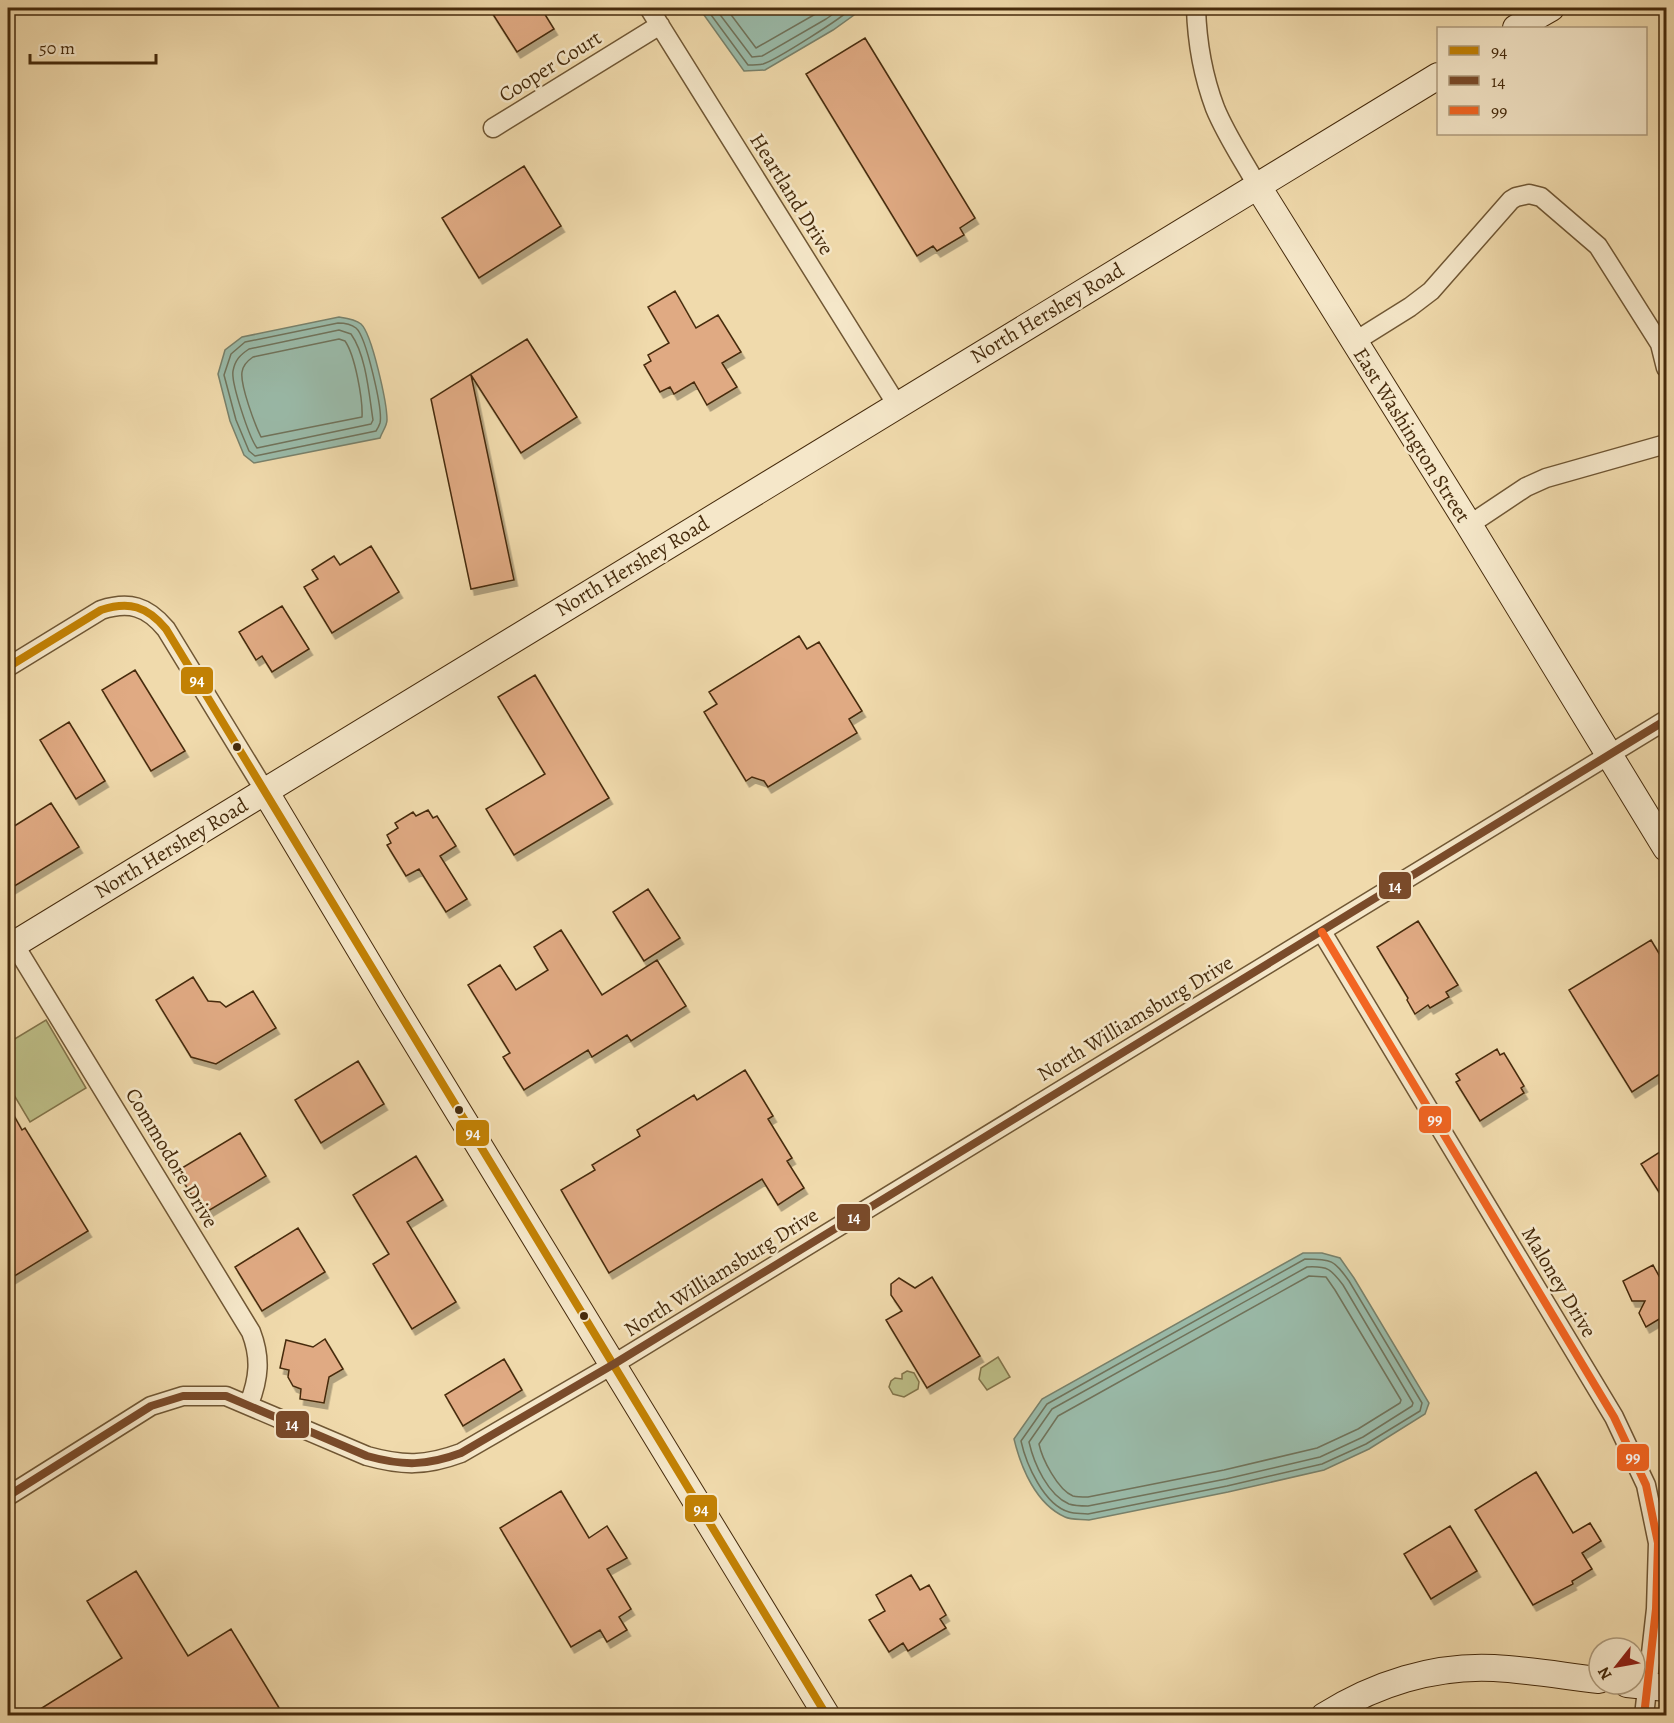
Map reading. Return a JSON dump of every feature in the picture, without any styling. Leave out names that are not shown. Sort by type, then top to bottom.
[{"type":"main road","points":[[1518,27],[1551,8]]},
{"type":"main road","name":"North Hershey Road","points":[[11,946],[1437,77]]},
{"type":"main road","name":"East Washington Street","points":[[1257,185],[1469,525],[1666,848]]},
{"type":"main road","points":[[265,791],[827,1716]]},
{"type":"main road","points":[[1324,1716],[1342,1704],[1383,1686],[1448,1670],[1502,1668],[1587,1679]]},
{"type":"street","name":"Heartland Drive","points":[[649,8],[897,405]]},
{"type":"street","name":"East Washington Street","points":[[1196,8],[1203,65],[1215,107],[1229,138],[1257,185]]},
{"type":"street","name":"Cooper Court","points":[[493,128],[660,25]]},
{"type":"street","points":[[1354,342],[1431,291],[1511,200],[1529,194],[1541,197],[1598,246],[1660,344],[1666,368]]},
{"type":"street","points":[[1469,525],[1526,488],[1546,478],[1666,444]]},
{"type":"street","points":[[8,668],[101,610],[123,605],[144,609],[157,618],[166,629],[265,791]]},
{"type":"street","name":"North Williamsburg Drive","points":[[8,1496],[151,1406],[183,1396],[226,1396],[367,1456],[390,1463],[418,1464],[440,1461],[460,1453],[614,1364],[1666,720]]},
{"type":"street","name":"Maloney Drive","points":[[1322,932],[1614,1417],[1646,1485],[1658,1551],[1656,1609],[1647,1686]]},
{"type":"street","name":"Commodore Drive","points":[[11,946],[251,1332],[257,1348],[259,1368],[249,1404]]},
{"type":"street","name":"Maloney Drive","points":[[1644,1716],[1646,1696]]},
{"type":"green space","points":[[46,1020],[86,1088],[30,1122],[8,1085],[8,1043]]},
{"type":"green space","points":[[998,1357],[1010,1377],[987,1390],[979,1379],[981,1368]]},
{"type":"green space","points":[[907,1371],[914,1373],[919,1382],[918,1389],[904,1397],[893,1394],[889,1387],[891,1381],[895,1378],[902,1379],[902,1374]]},
{"type":"water","points":[[699,8],[857,8],[854,15],[833,30],[765,70],[744,71]]},
{"type":"water","points":[[339,317],[361,324],[370,341],[382,385],[386,411],[387,422],[380,438],[254,463],[244,455],[230,421],[218,374],[225,350],[242,337]]},
{"type":"water","points":[[1303,1253],[1322,1253],[1340,1258],[1429,1403],[1425,1414],[1369,1449],[1324,1470],[1089,1520],[1067,1518],[1046,1503],[1031,1484],[1014,1439],[1042,1399]]},
{"type":"building","points":[[489,8],[541,8],[554,29],[517,52]]},
{"type":"building","points":[[865,38],[975,218],[960,228],[964,235],[937,251],[933,246],[917,256],[806,74]]},
{"type":"building","points":[[524,166],[561,226],[479,278],[442,218]]},
{"type":"building","points":[[675,291],[696,328],[718,315],[741,352],[722,363],[737,387],[707,405],[694,382],[674,394],[670,387],[660,392],[644,365],[651,361],[648,355],[669,343],[648,307]]},
{"type":"building","points":[[527,339],[577,417],[521,453],[471,375],[514,580],[471,589],[431,399]]},
{"type":"building","points":[[371,546],[399,592],[332,633],[304,587],[318,579],[312,570],[334,556],[340,565]]},
{"type":"building","points":[[282,606],[309,649],[272,672],[262,656],[256,660],[239,632]]},
{"type":"building","points":[[799,636],[807,649],[819,642],[862,711],[849,719],[857,733],[768,787],[764,781],[752,777],[746,781],[704,712],[717,704],[709,692]]},
{"type":"building","points":[[135,670],[185,751],[151,771],[102,690]]},
{"type":"building","points":[[535,675],[609,798],[514,855],[486,809],[545,774],[498,697]]},
{"type":"building","points":[[69,722],[105,781],[76,799],[40,740]]},
{"type":"building","points":[[51,803],[79,847],[8,890],[8,830]]},
{"type":"building","points":[[428,810],[433,818],[437,816],[456,846],[440,856],[467,899],[446,912],[419,869],[406,876],[387,845],[391,843],[387,835],[398,828],[395,823],[413,812],[416,816]]},
{"type":"building","points":[[648,889],[680,938],[644,961],[613,912]]},
{"type":"building","points":[[1418,921],[1458,985],[1446,992],[1449,997],[1430,1008],[1428,1005],[1415,1014],[1408,998],[1377,947]]},
{"type":"building","points":[[561,930],[602,995],[657,960],[686,1006],[631,1041],[627,1035],[592,1057],[588,1050],[524,1090],[503,1057],[510,1053],[468,985],[500,965],[516,990],[548,970],[534,947]]},
{"type":"building","points":[[1651,940],[1666,965],[1666,1070],[1632,1092],[1569,990]]},
{"type":"building","points":[[193,977],[208,1001],[220,1002],[226,1007],[253,991],[276,1028],[216,1064],[191,1057],[156,1000]]},
{"type":"building","points":[[1497,1049],[1500,1055],[1504,1053],[1524,1086],[1521,1088],[1524,1093],[1480,1121],[1456,1082],[1460,1080],[1456,1074]]},
{"type":"building","points":[[358,1061],[384,1104],[321,1143],[295,1100]]},
{"type":"building","points":[[745,1070],[773,1116],[768,1119],[792,1158],[787,1161],[804,1188],[778,1205],[762,1179],[609,1273],[561,1190],[595,1170],[592,1165],[640,1136],[637,1130],[694,1095],[697,1100]]},
{"type":"building","points":[[8,1105],[22,1130],[25,1128],[88,1231],[8,1280]]},
{"type":"building","points":[[240,1133],[266,1176],[203,1214],[177,1171]]},
{"type":"building","points":[[1666,1148],[1666,1203],[1641,1164]]},
{"type":"building","points":[[416,1156],[443,1200],[407,1222],[456,1302],[412,1329],[373,1264],[389,1254],[353,1195]]},
{"type":"building","points":[[298,1228],[325,1272],[262,1311],[235,1267]]},
{"type":"building","points":[[1653,1265],[1666,1289],[1666,1315],[1646,1327],[1639,1313],[1645,1301],[1632,1301],[1623,1281]]},
{"type":"building","points":[[932,1277],[980,1356],[927,1388],[886,1320],[902,1311],[891,1295],[891,1284],[899,1278],[915,1288]]},
{"type":"building","points":[[325,1339],[343,1369],[329,1377],[324,1403],[300,1399],[301,1389],[293,1386],[288,1377],[289,1370],[280,1368],[286,1340],[313,1347]]},
{"type":"building","points":[[504,1359],[522,1390],[463,1426],[445,1395]]},
{"type":"building","points":[[1536,1472],[1573,1533],[1590,1523],[1601,1541],[1582,1553],[1592,1569],[1572,1581],[1573,1584],[1533,1605],[1475,1510]]},
{"type":"building","points":[[561,1491],[589,1538],[607,1526],[627,1558],[607,1569],[631,1609],[619,1617],[627,1630],[607,1642],[600,1630],[571,1647],[500,1528]]},
{"type":"building","points":[[1450,1526],[1477,1571],[1431,1599],[1404,1554]]},
{"type":"building","points":[[136,1571],[188,1656],[231,1629],[284,1716],[29,1716],[122,1658],[87,1601]]},
{"type":"building","points":[[911,1575],[920,1590],[929,1585],[946,1615],[940,1619],[946,1628],[908,1651],[903,1643],[889,1652],[869,1620],[885,1611],[876,1595]]},
{"type":"transit line","name":"94","points":[[8,667],[101,610],[111,607],[137,608],[152,615],[166,629],[827,1716]]},
{"type":"transit line","name":"14","points":[[8,1496],[151,1406],[183,1396],[226,1396],[367,1456],[380,1459],[414,1463],[437,1460],[461,1453],[614,1364],[1666,720]]},
{"type":"transit line","name":"99","points":[[1322,932],[1614,1417],[1646,1485],[1658,1543],[1656,1609],[1644,1716]]}]
